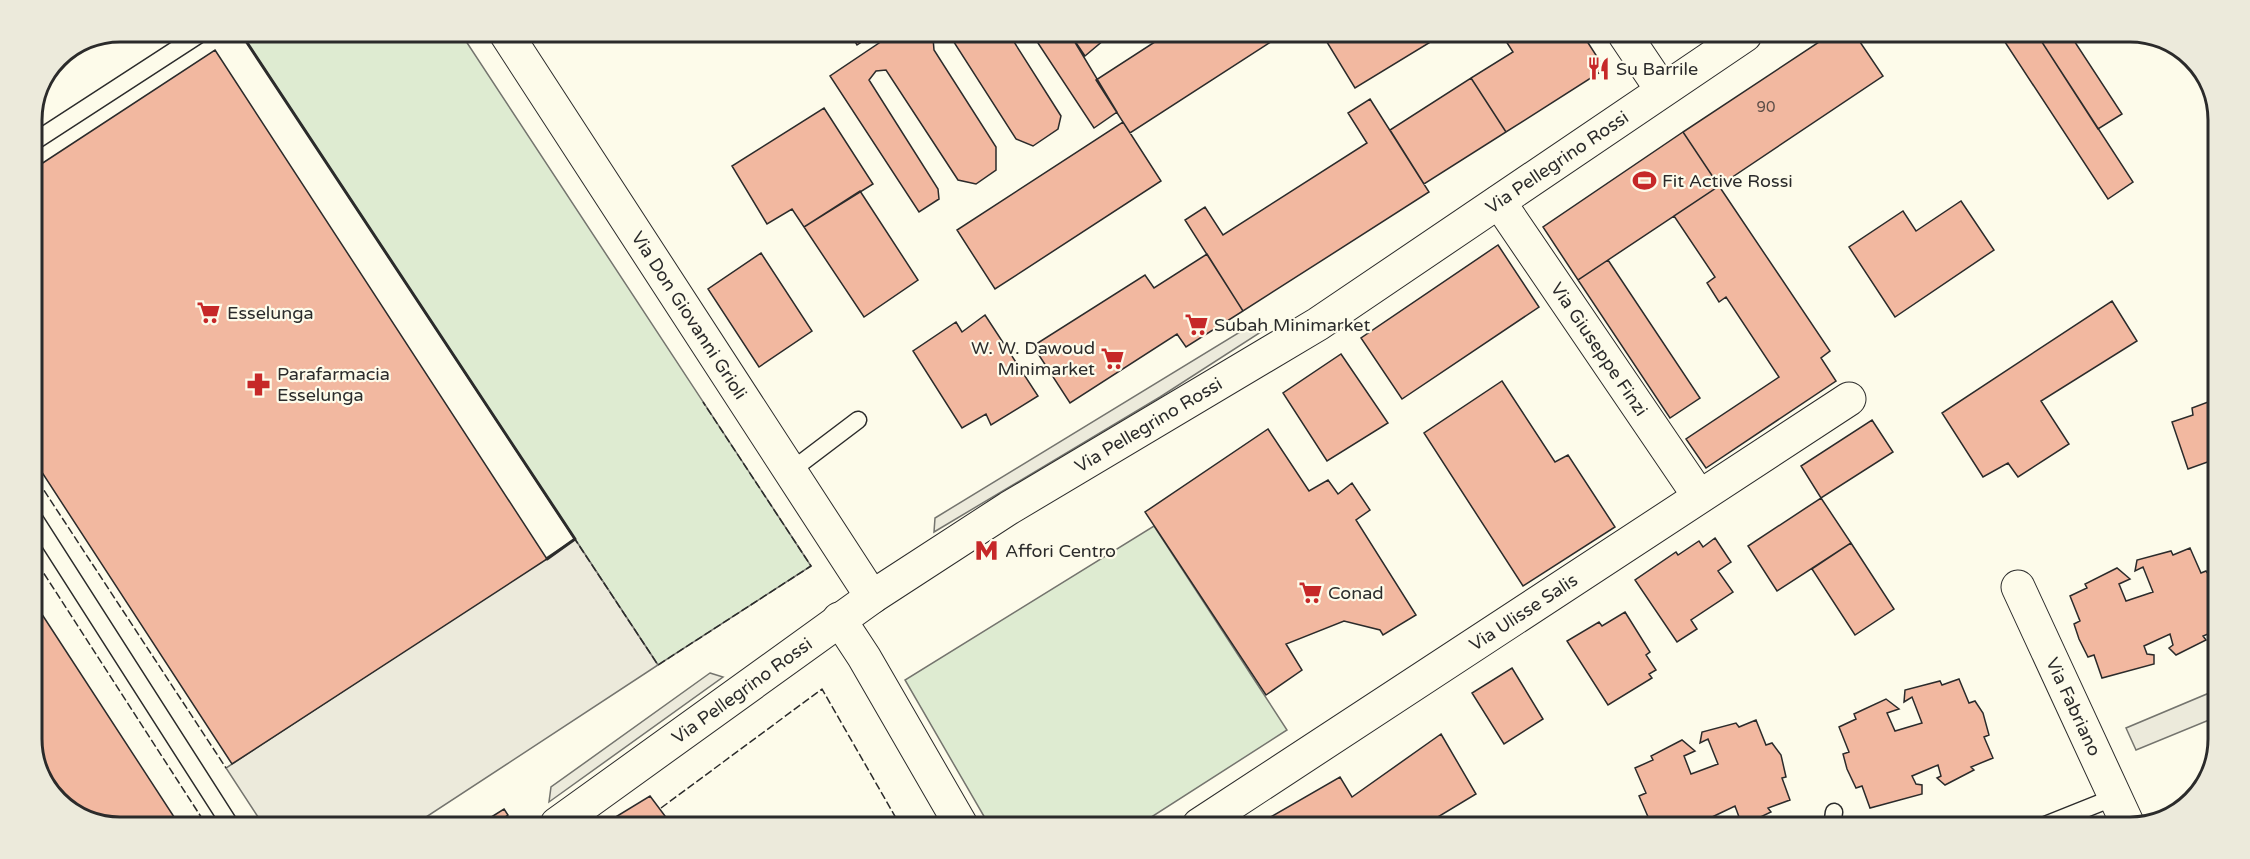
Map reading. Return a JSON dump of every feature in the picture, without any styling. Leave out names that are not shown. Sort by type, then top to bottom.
[{"type":"street","name":"Via Don Giovanni Grioli","points":[[512,42],[792,470],[872,597]]},
{"type":"street","points":[[1631,42],[1662,90]]},
{"type":"street","name":"Via Pellegrino Rossi","points":[[567,817],[872,597],[1010,508],[1299,336],[1734,42]]},
{"type":"street","name":"Via Giuseppe Finzi","points":[[1499,202],[1699,496]]},
{"type":"street","name":"Via Ulisse Salis","points":[[1211,817],[1849,399]]},
{"type":"street","name":"Via Fabriano","points":[[2018,587],[2124,817]]},
{"type":"street","points":[[839,620],[864,657],[956,817]]},
{"type":"lane","points":[[42,137],[188,42]]},
{"type":"lane","points":[[792,470],[858,420]]},
{"type":"lane","points":[[42,531],[226,817]]},
{"type":"lane","points":[[2064,817],[2115,796]]},
{"type":"green space","points":[[247,42],[467,42],[811,566],[658,665]]},
{"type":"green space","points":[[1154,526],[1287,730],[1151,817],[984,817],[905,680]]},
{"type":"shaded area","points":[[1248,327],[1261,332],[1160,397],[934,532],[935,518]]},
{"type":"shaded area","points":[[575,539],[658,665],[426,817],[258,817],[226,768]]},
{"type":"shaded area","points":[[710,673],[723,677],[549,802],[551,787]]},
{"type":"shaded area","points":[[2208,694],[2208,720],[2136,750],[2126,728]]},
{"type":"building","points":[[881,42],[933,42],[934,50],[996,147],[996,170],[976,184],[958,180],[886,70],[876,71],[869,80],[938,189],[939,199],[919,212],[830,76]]},
{"type":"building","points":[[954,42],[1014,42],[1061,116],[1058,129],[1033,146],[1016,139]]},
{"type":"building","points":[[1037,42],[1075,42],[1117,112],[1094,128]]},
{"type":"building","points":[[1075,42],[1101,42],[1085,56]]},
{"type":"building","points":[[1155,42],[1271,42],[1130,133],[1096,80]]},
{"type":"building","points":[[1327,42],[1431,42],[1355,88]]},
{"type":"building","points":[[1507,42],[1588,42],[1605,69],[1506,132],[1471,78],[1513,52]]},
{"type":"building","points":[[1819,42],[1860,42],[1883,76],[1719,186],[1683,132]]},
{"type":"building","points":[[2005,42],[2042,42],[2133,182],[2108,199]]},
{"type":"building","points":[[2042,42],[2075,42],[2122,114],[2098,129]]},
{"type":"building","name":"Esselunga","points":[[215,50],[547,559],[232,764],[42,472],[42,163]]},
{"type":"building","points":[[1471,78],[1506,132],[1424,184],[1390,130]]},
{"type":"building","points":[[1370,99],[1429,192],[1243,311],[1185,220],[1205,207],[1223,235],[1367,143],[1348,113]]},
{"type":"building","points":[[824,108],[873,184],[804,227],[792,209],[767,224],[732,166]]},
{"type":"building","points":[[1123,122],[1161,181],[995,289],[957,230]]},
{"type":"building","points":[[1683,132],[1719,186],[1578,280],[1543,227]]},
{"type":"building","points":[[1719,186],[1830,351],[1821,358],[1836,381],[1706,468],[1686,439],[1779,377],[1726,297],[1719,302],[1707,283],[1715,277],[1674,216]]},
{"type":"building","points":[[860,191],[918,280],[864,317],[804,227]]},
{"type":"building","points":[[1961,201],[1994,250],[1895,317],[1849,247],[1903,211],[1916,231]]},
{"type":"building","points":[[1498,245],[1539,307],[1402,399],[1361,338]]},
{"type":"building","points":[[761,253],[812,331],[759,367],[708,289]]},
{"type":"building","points":[[1207,254],[1243,311],[1186,347],[1177,334],[1070,403],[1033,346],[1145,275],[1154,288]]},
{"type":"building","points":[[1608,260],[1700,398],[1670,418],[1578,280]]},
{"type":"building","points":[[2112,301],[2137,341],[2041,401],[2069,444],[2018,477],[2008,463],[1983,477],[1942,413]]},
{"type":"building","points":[[985,315],[1038,396],[991,425],[986,414],[962,428],[913,351],[956,322],[962,332]]},
{"type":"building","points":[[1341,354],[1388,423],[1327,461],[1283,393]]},
{"type":"building","points":[[1502,381],[1555,462],[1568,455],[1615,527],[1523,586],[1424,433]]},
{"type":"building","points":[[2208,402],[2208,462],[2188,469],[2172,422],[2193,415],[2192,408]]},
{"type":"building","points":[[1872,420],[1893,452],[1821,498],[1801,466]]},
{"type":"building","points":[[1268,429],[1309,491],[1328,480],[1338,494],[1352,483],[1370,510],[1356,520],[1416,615],[1383,635],[1380,630],[1344,621],[1286,644],[1302,670],[1266,695],[1145,512]]},
{"type":"building","points":[[1821,498],[1851,543],[1777,591],[1748,546]]},
{"type":"building","points":[[1715,538],[1731,562],[1718,571],[1733,592],[1691,620],[1697,629],[1677,642],[1635,580],[1676,552],[1678,555],[1699,541],[1703,547]]},
{"type":"building","points":[[1851,543],[1894,609],[1855,635],[1812,569]]},
{"type":"building","points":[[2190,548],[2201,573],[2206,571],[2208,574],[2208,634],[2203,636],[2206,640],[2176,655],[2169,648],[2173,645],[2170,634],[2144,646],[2147,654],[2154,655],[2154,664],[2102,678],[2094,655],[2088,657],[2079,639],[2074,624],[2080,621],[2070,596],[2087,588],[2085,584],[2117,568],[2130,579],[2119,584],[2126,601],[2153,592],[2143,567],[2135,571],[2137,560],[2171,551],[2173,555]]},
{"type":"building","points":[[1625,612],[1650,652],[1646,655],[1656,670],[1649,674],[1652,678],[1608,705],[1567,641],[1599,622],[1602,626]]},
{"type":"building","points":[[42,614],[174,817],[104,816],[76,804],[68,798],[52,778],[43,755],[42,745]]},
{"type":"building","points":[[1512,668],[1543,719],[1504,744],[1472,693]]},
{"type":"building","points":[[1959,679],[1969,703],[1975,701],[1983,713],[1989,735],[1984,737],[1993,758],[1971,767],[1974,770],[1945,785],[1937,778],[1941,776],[1938,765],[1912,776],[1916,784],[1922,785],[1922,794],[1870,808],[1862,786],[1856,788],[1847,769],[1843,754],[1849,752],[1839,727],[1856,719],[1854,714],[1886,699],[1899,709],[1887,713],[1895,731],[1922,723],[1912,697],[1904,702],[1905,690],[1940,681],[1942,685]]},
{"type":"building","points":[[1756,720],[1766,745],[1772,743],[1781,755],[1786,777],[1782,778],[1790,800],[1768,808],[1771,812],[1761,817],[1739,817],[1735,806],[1712,817],[1648,817],[1639,796],[1646,793],[1635,768],[1653,760],[1651,756],[1682,740],[1695,751],[1684,756],[1691,774],[1718,764],[1708,739],[1700,743],[1702,732],[1736,723],[1739,727]]},
{"type":"building","points":[[1441,734],[1476,794],[1438,817],[1271,817],[1340,777],[1352,797]]},
{"type":"building","points":[[650,796],[666,817],[616,817]]},
{"type":"building","points":[[504,809],[508,815],[505,817],[491,817]]},
{"type":"fence","points":[[247,42],[658,665],[811,566],[703,402]]},
{"type":"fence","points":[[42,487],[226,768]]},
{"type":"fence","points":[[42,570],[201,817]]},
{"type":"fence","points":[[661,808],[822,689],[895,817]]},
{"type":"wall","points":[[247,42],[575,539],[547,559]]},
{"type":"place","name":"Su Barrile","points":[[1598,69]]},
{"type":"place","name":"Fit Active Rossi","points":[[1644,181]]},
{"type":"place","name":"Esselunga","points":[[209,313]]},
{"type":"place","name":"Subah Minimarket","points":[[1196,325]]},
{"type":"place","name":"W. W. Dawoud Minimarket","points":[[1113,358]]},
{"type":"place","name":"Parafarmacia Esselunga","points":[[259,384]]},
{"type":"place","name":"Affori Centro","points":[[987,551]]},
{"type":"place","name":"Conad","points":[[1310,593]]}]
